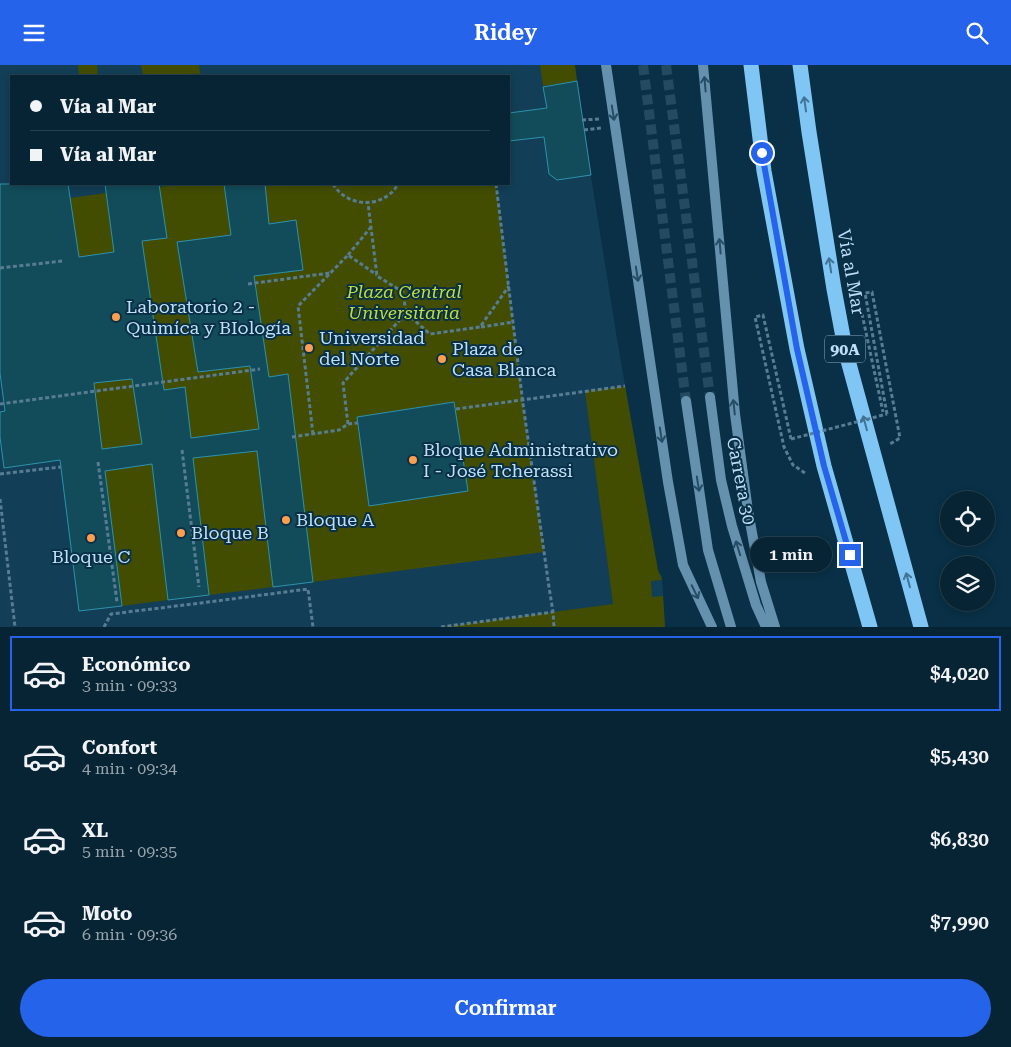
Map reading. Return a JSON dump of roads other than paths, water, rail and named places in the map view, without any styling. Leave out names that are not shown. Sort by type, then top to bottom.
[{"type":"highway","name":"90A","points":[[751,65],[764,171],[797,349],[824,466],[870,627]]},
{"type":"highway","name":"Vía al Mar","points":[[800,65],[834,289],[846,353],[921,627]]},
{"type":"main road","points":[[606,65],[668,482],[683,565],[712,627]]},
{"type":"main road","points":[[703,65],[735,413],[748,511],[761,582],[775,627]]},
{"type":"main road","name":"Carrera 30","points":[[710,397],[722,480],[732,526],[756,605],[766,627]]},
{"type":"main road","points":[[686,401],[708,549],[731,627]]},
{"type":"tunnel","points":[[643,65],[686,401]]},
{"type":"tunnel","points":[[666,65],[710,397]]},
{"type":"place","name":"Laboratorio 2 - Quimíca y BIología","points":[[116,317]]},
{"type":"place","name":"Universidad del Norte","points":[[309,348]]},
{"type":"place","name":"Plaza de Casa Blanca","points":[[442,359]]},
{"type":"place","name":"Bloque Administrativo I - José Tcherassi","points":[[413,460]]},
{"type":"place","name":"Bloque A","points":[[286,520]]},
{"type":"place","name":"Bloque B","points":[[181,533]]},
{"type":"place","name":"Bloque C","points":[[91,538]]},
{"type":"park label","name":"Plaza Central Universitaria","points":[[404,302]]}]
